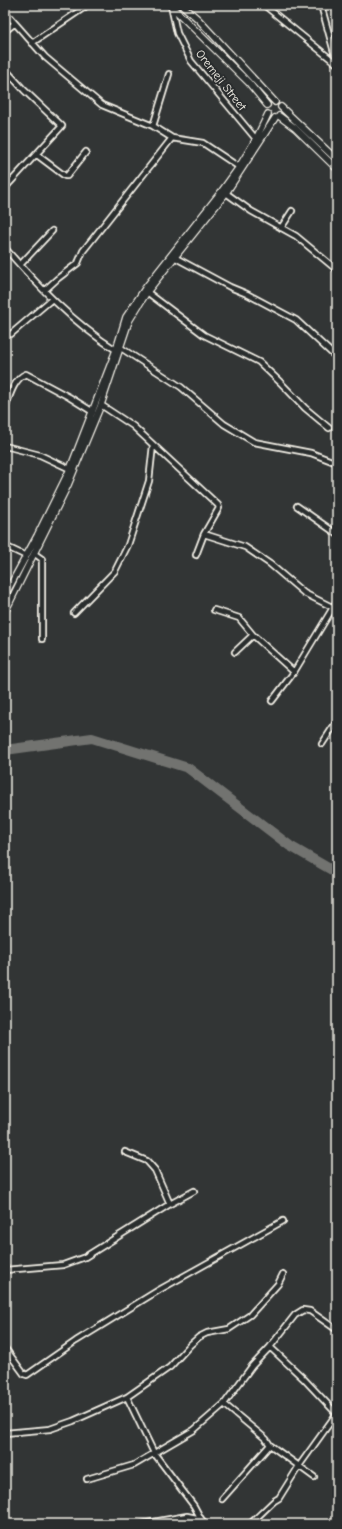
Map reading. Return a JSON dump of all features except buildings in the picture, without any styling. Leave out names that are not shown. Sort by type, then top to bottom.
[{"type":"street","points":[[32,43],[86,5]]},
{"type":"street","points":[[170,5],[249,83],[266,105],[265,110],[268,117],[277,117],[295,128],[337,169]]},
{"type":"street","name":"Oremeji Street","points":[[170,5],[177,33],[191,61],[256,139]]},
{"type":"street","points":[[182,5],[275,102],[278,103],[337,160]]},
{"type":"street","points":[[264,5],[337,64]]},
{"type":"street","points":[[321,5],[337,64]]},
{"type":"street","points":[[5,12],[14,24],[45,57],[102,106],[153,126],[172,138],[203,143],[239,167]]},
{"type":"street","points":[[5,31],[14,24]]},
{"type":"street","points":[[5,69],[24,90],[62,126],[37,155],[5,188]]},
{"type":"street","points":[[153,126],[169,74]]},
{"type":"street","points":[[266,105],[270,102],[275,102]]},
{"type":"street","points":[[5,595],[70,469],[130,321],[147,292],[226,193],[277,117],[282,112],[281,107]]},
{"type":"street","points":[[5,612],[68,485],[101,405],[126,317],[146,287],[239,167],[256,139],[268,114]]},
{"type":"street","points":[[45,290],[78,263],[83,251],[172,138]]},
{"type":"street","points":[[37,155],[67,176],[86,152]]},
{"type":"street","points":[[226,193],[251,211],[296,236],[337,270]]},
{"type":"street","points":[[281,228],[292,211]]},
{"type":"street","points":[[20,265],[52,231]]},
{"type":"street","points":[[5,248],[52,299],[94,336],[181,387],[224,424],[254,442],[311,453],[337,462]]},
{"type":"street","points":[[174,257],[296,320],[337,358]]},
{"type":"street","points":[[147,292],[204,335],[259,362],[305,408],[329,428]]},
{"type":"street","points":[[11,334],[52,299]]},
{"type":"street","points":[[5,409],[16,382],[26,374],[69,397],[93,412]]},
{"type":"street","points":[[101,405],[133,426],[218,505],[219,508],[204,534],[196,555]]},
{"type":"street","points":[[74,613],[115,571],[128,545],[149,481],[154,444]]},
{"type":"street","points":[[5,446],[40,454],[70,469]]},
{"type":"street","points":[[297,506],[337,534]]},
{"type":"street","points":[[204,534],[245,547],[270,564],[304,593],[334,608]]},
{"type":"street","points":[[5,546],[26,556]]},
{"type":"street","points":[[35,554],[42,559],[42,638]]},
{"type":"street","points":[[272,701],[294,672],[337,601]]},
{"type":"street","points":[[214,610],[239,618],[253,635],[294,672]]},
{"type":"street","points":[[235,652],[253,635]]},
{"type":"street","points":[[322,744],[337,721]]},
{"type":"street","points":[[125,1152],[147,1161],[155,1170],[170,1204]]},
{"type":"street","points":[[5,1270],[63,1266],[85,1257],[170,1204],[194,1191]]},
{"type":"street","points":[[5,1348],[24,1374],[27,1375],[76,1341],[159,1290],[283,1222]]},
{"type":"street","points":[[5,1433],[50,1428],[73,1421],[126,1397],[170,1367],[199,1336],[230,1329],[250,1315],[278,1284],[283,1274]]},
{"type":"street","points":[[87,1478],[134,1465],[194,1430],[224,1404],[252,1366],[270,1348],[295,1315],[303,1310],[310,1311],[337,1330]]},
{"type":"street","points":[[250,1524],[279,1498],[299,1466],[337,1413],[303,1378],[270,1348]]},
{"type":"street","points":[[126,1397],[154,1453],[206,1524]]},
{"type":"street","points":[[224,1404],[266,1439],[270,1445],[314,1476]]},
{"type":"street","points":[[222,1499],[270,1445]]},
{"type":"street","points":[[142,1524],[187,1516],[201,1519]]},
{"type":"waterway","points":[[5,750],[92,738],[188,768],[290,846],[337,873]]}]
